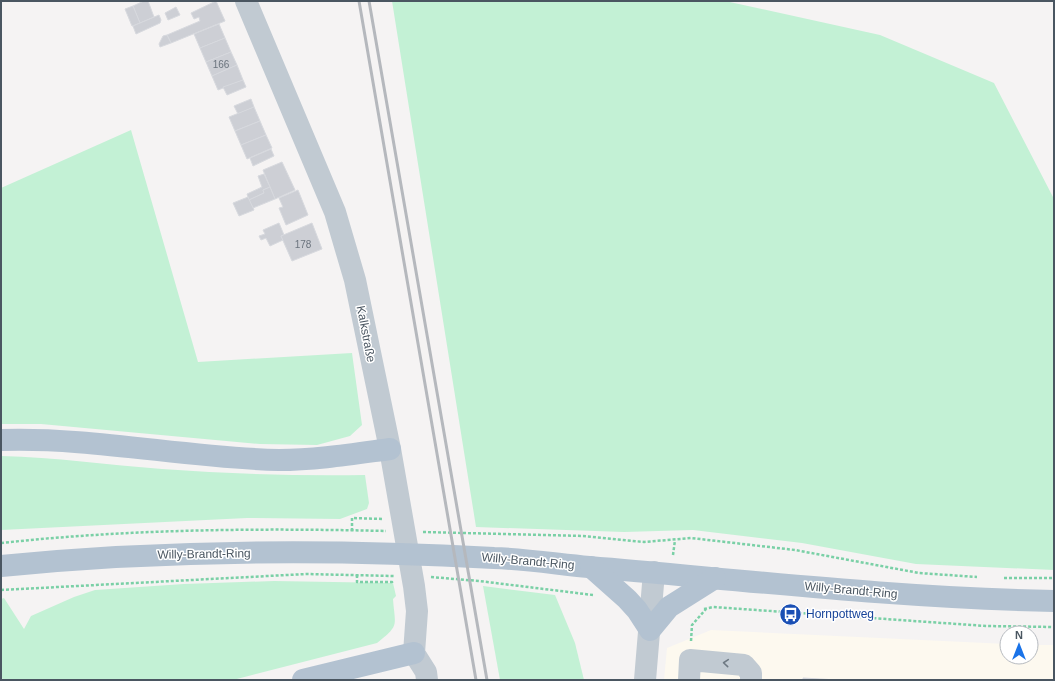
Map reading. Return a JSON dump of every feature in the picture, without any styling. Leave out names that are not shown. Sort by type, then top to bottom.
[{"type":"main road","points":[[1,440],[24,439],[83,443],[279,460],[334,457],[390,449]]},
{"type":"main road","name":"Willy-Brandt-Ring","points":[[1,566],[174,554],[312,552],[391,553],[496,558],[865,592],[988,600],[1054,602]]},
{"type":"main road","points":[[591,567],[628,599],[650,630],[669,607],[715,578]]},
{"type":"main road","points":[[303,680],[414,652]]},
{"type":"street","name":"Kalkstraße","points":[[246,1],[335,212],[355,280],[404,523],[407,582],[417,612],[414,652]]},
{"type":"street","points":[[645,680],[654,572]]},
{"type":"street","points":[[414,652],[426,672],[428,680]]},
{"type":"street","points":[[690,670],[744,665],[751,673],[751,680]]},
{"type":"path","points":[[352,530],[352,518],[383,519],[382,512]]},
{"type":"path","points":[[675,540],[691,538],[795,550],[919,573],[981,577]]},
{"type":"path","points":[[1,590],[306,574],[357,575],[407,582]]},
{"type":"path","points":[[357,575],[357,582],[479,581],[599,596]]},
{"type":"path","points":[[997,578],[1054,578]]},
{"type":"path","points":[[700,609],[706,608],[986,626],[1054,627]]},
{"type":"path","points":[[690,670],[692,625],[706,608]]},
{"type":"shaded area","points":[[711,630],[999,644],[999,665],[1039,665],[1039,645],[1054,645],[1054,680],[664,680],[667,648]]},
{"type":"green space","points":[[392,1],[725,1],[880,35],[994,83],[1054,199],[1054,570],[916,564],[802,543],[693,530],[624,532],[476,527]]},
{"type":"green space","points":[[131,130],[198,362],[352,353],[362,425],[350,436],[317,445],[260,444],[41,424],[1,424],[1,188]]},
{"type":"green space","points":[[1,456],[213,472],[289,475],[365,475],[369,503],[367,509],[340,519],[247,518],[1,530]]},
{"type":"green space","points":[[274,581],[393,583],[396,596],[393,599],[395,620],[393,628],[377,643],[233,680],[5,680],[1,678],[1,599],[4,598],[24,629],[31,616],[74,597],[95,590],[184,584]]},
{"type":"green space","points":[[483,586],[555,595],[575,643],[584,680],[500,680]]},
{"type":"building","points":[[144,1],[148,1],[154,17],[140,23],[133,6]]},
{"type":"building","points":[[216,1],[225,21],[171,43],[167,35],[200,21],[199,17],[194,19],[191,13]]},
{"type":"building","points":[[133,6],[140,23],[132,26],[125,9]]},
{"type":"building","points":[[176,7],[180,15],[168,20],[165,13]]},
{"type":"building","points":[[159,15],[161,20],[160,23],[136,34],[133,26]]},
{"type":"building","points":[[219,24],[225,38],[200,48],[194,34]]},
{"type":"building","points":[[167,35],[171,43],[160,47],[159,44],[163,36]]},
{"type":"building","points":[[225,38],[231,52],[206,62],[200,48]]},
{"type":"building","points":[[231,52],[237,65],[212,76],[206,62]]},
{"type":"building","points":[[237,65],[243,80],[218,90],[212,76]]},
{"type":"building","points":[[243,80],[246,87],[227,95],[223,87]]},
{"type":"building","points":[[251,99],[254,107],[238,114],[234,106]]},
{"type":"building","points":[[254,107],[260,121],[235,131],[229,117]]},
{"type":"building","points":[[260,121],[266,135],[241,145],[235,131]]},
{"type":"building","points":[[266,135],[272,148],[247,159],[241,145]]},
{"type":"building","points":[[271,149],[274,156],[253,166],[250,158]]},
{"type":"building","points":[[282,162],[295,190],[275,199],[263,170]]},
{"type":"building","points":[[264,174],[270,187],[263,190],[264,193],[249,200],[247,194],[262,187],[258,176]]},
{"type":"building","points":[[270,187],[275,199],[253,208],[249,200],[264,193],[263,190]]},
{"type":"building","points":[[298,190],[308,215],[286,225],[279,208],[283,207],[279,198]]},
{"type":"building","points":[[248,197],[254,210],[239,216],[233,203]]},
{"type":"building","points":[[279,223],[284,235],[281,236],[283,240],[270,246],[266,238],[261,240],[259,236],[265,234],[263,230]]},
{"type":"building","points":[[312,223],[322,249],[292,261],[281,236]]},
{"type":"building","points":[[803,678],[837,680],[803,680]]},
{"type":"railway","points":[[359,1],[476,680]]},
{"type":"railway","points":[[369,1],[487,680]]},
{"type":"place","name":"Hornpottweg","points":[[791,614]]}]
